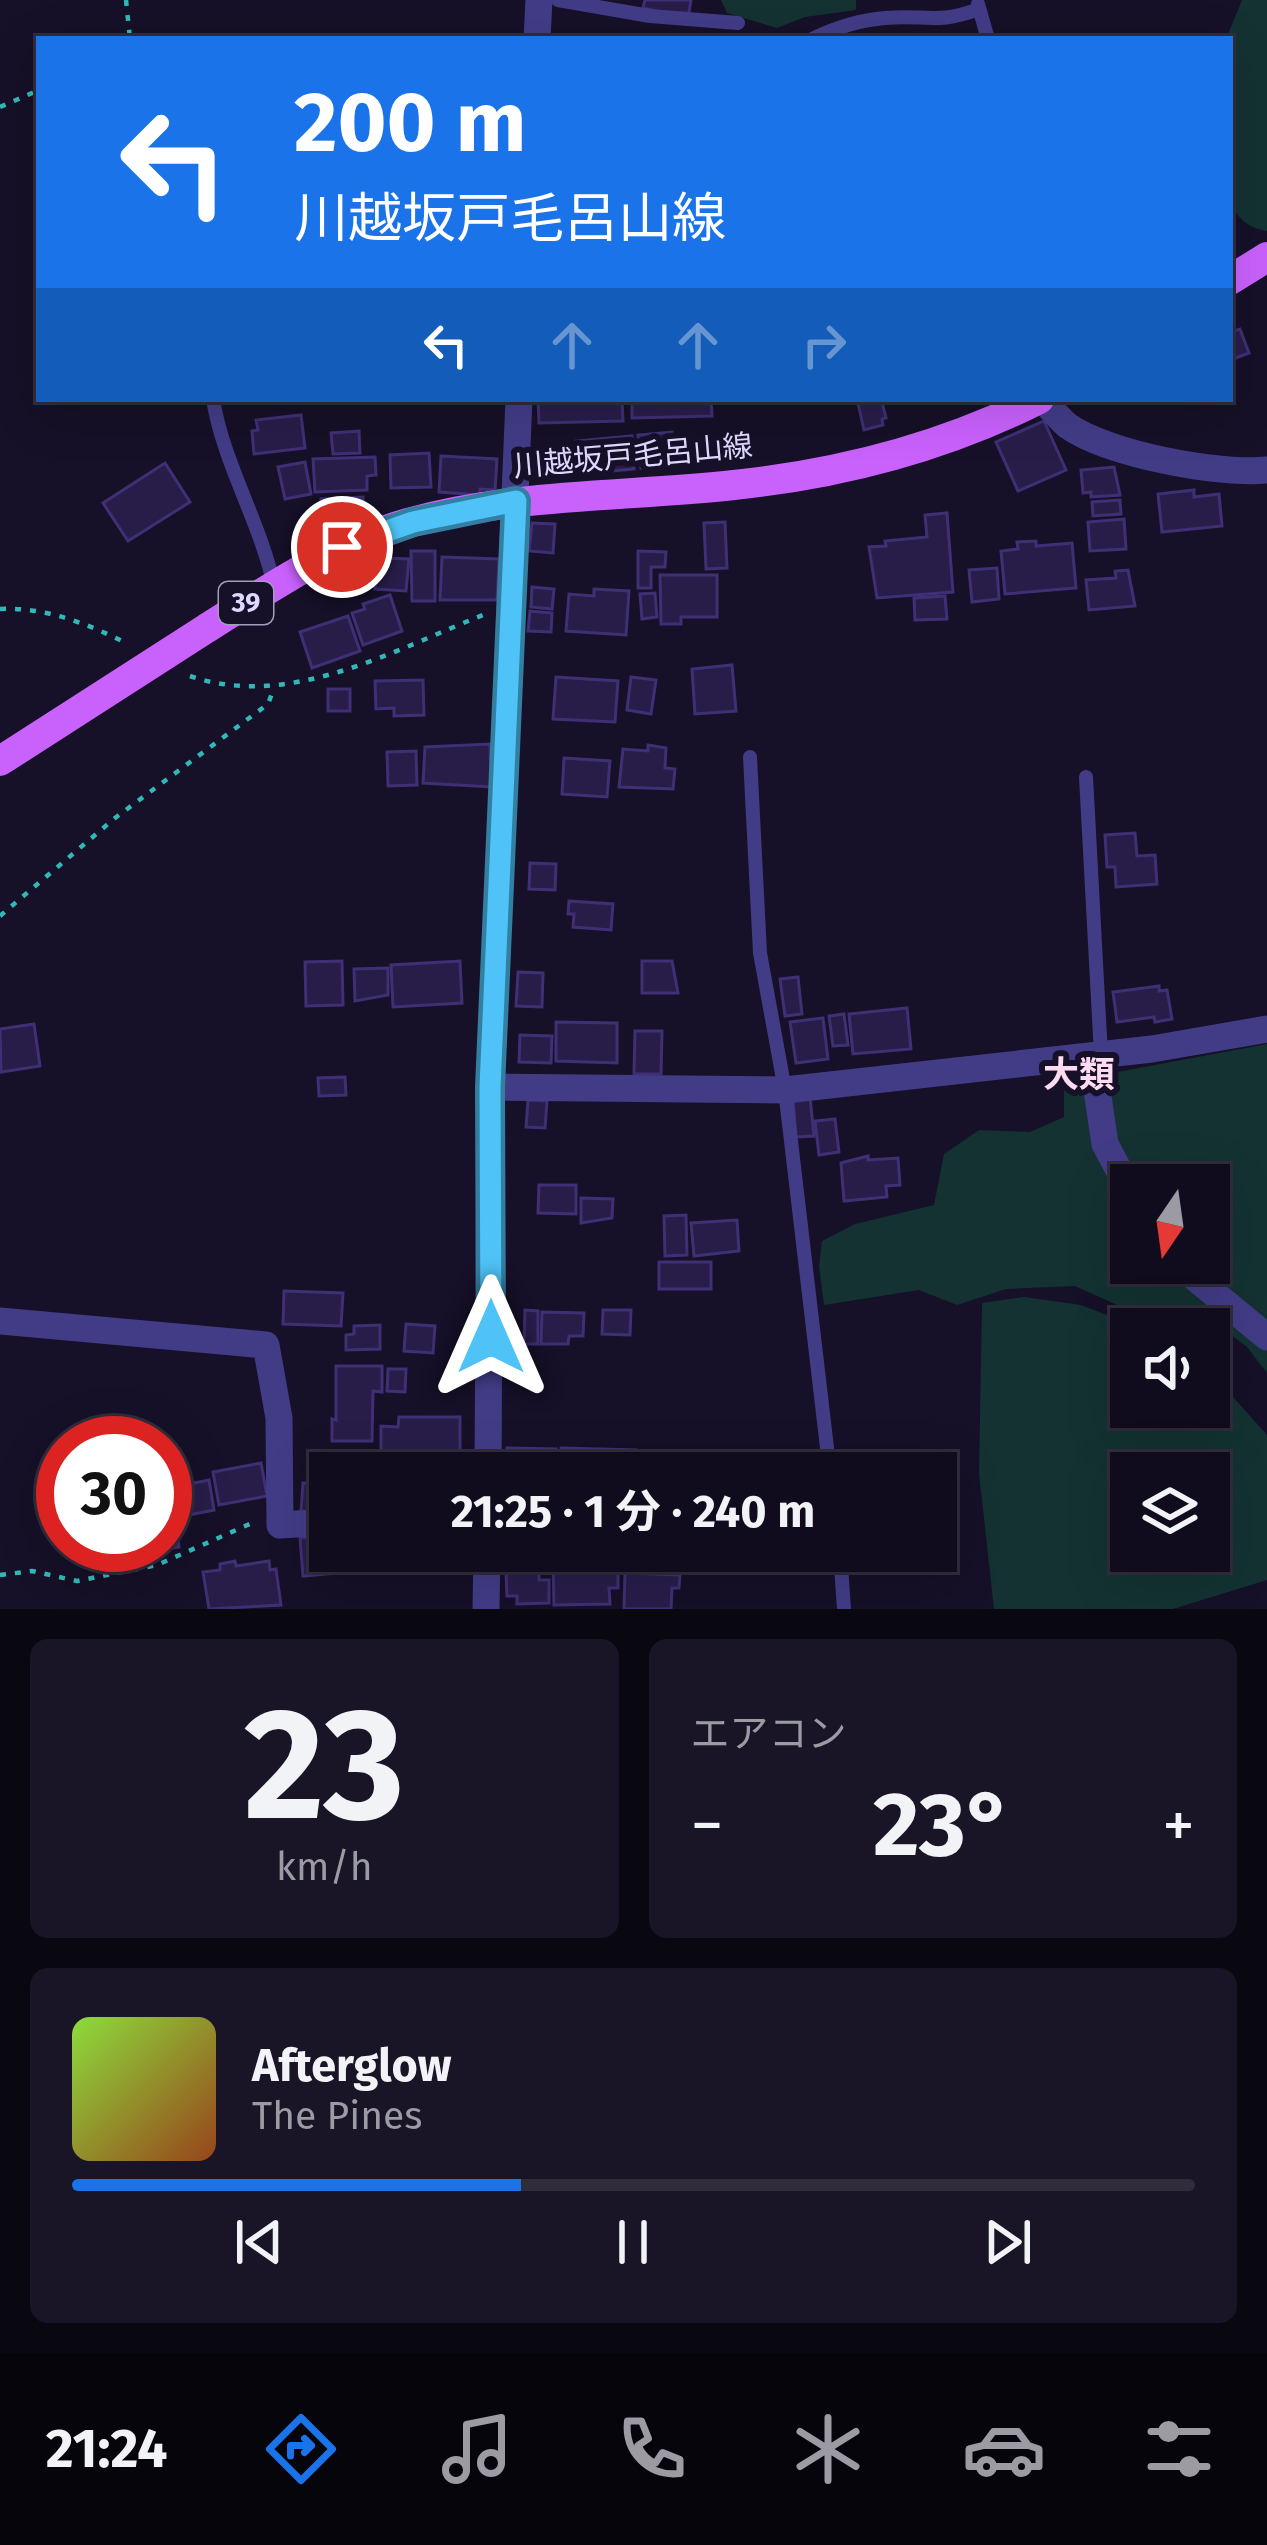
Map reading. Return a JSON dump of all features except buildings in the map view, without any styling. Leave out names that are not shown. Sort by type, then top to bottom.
[{"type":"main road","points":[[1233,278],[1267,257]]},
{"type":"main road","name":"川越坂戸毛呂山線","points":[[0,761],[315,560],[372,534],[516,501],[735,485],[828,471],[923,448],[1034,402]]},
{"type":"street","points":[[536,36],[539,0]]},
{"type":"street","points":[[488,1452],[490,1087],[519,402]]},
{"type":"street","points":[[1043,402],[1069,427],[1139,454],[1194,466],[1267,470]]},
{"type":"street","points":[[490,1087],[785,1090],[1096,1055],[1267,1028]]},
{"type":"street","points":[[1096,1055],[1105,1144],[1116,1164]]},
{"type":"street","points":[[1203,1284],[1267,1337]]},
{"type":"street","points":[[0,1321],[266,1345],[279,1418],[280,1525],[309,1523]]},
{"type":"street","points":[[486,1609],[487,1572]]},
{"type":"lane","points":[[558,0],[650,16],[738,23]]},
{"type":"lane","points":[[821,36],[866,21],[905,17],[947,21],[978,4],[987,36]]},
{"type":"lane","points":[[214,402],[274,586]]},
{"type":"lane","points":[[749,757],[760,952],[785,1090],[828,1452]]},
{"type":"lane","points":[[1086,777],[1096,1055]]},
{"type":"lane","points":[[841,1572],[844,1609]]},
{"type":"path","points":[[126,0],[130,36]]},
{"type":"path","points":[[0,107],[36,91]]},
{"type":"path","points":[[0,609],[31,608],[97,628],[195,678],[274,688],[350,668],[510,604]]},
{"type":"path","points":[[0,916],[115,818],[268,704],[274,688]]},
{"type":"path","points":[[0,1575],[32,1571],[77,1581],[157,1565],[256,1522],[280,1525]]},
{"type":"green space","points":[[721,0],[856,0],[856,10],[805,17],[777,28],[727,13]]},
{"type":"green space","points":[[1242,0],[1267,0],[1267,231],[1244,222],[1233,207],[1233,36],[1227,36]]},
{"type":"green space","points":[[1267,1044],[1267,1373],[1230,1334],[1230,1308],[1124,1308],[1075,1286],[1006,1289],[957,1305],[919,1290],[824,1305],[819,1266],[822,1241],[855,1224],[934,1205],[944,1154],[979,1130],[1030,1132],[1064,1117],[1064,1082]]},
{"type":"green space","points":[[1024,1297],[1081,1305],[1110,1316],[1110,1428],[1230,1428],[1230,1394],[1267,1435],[1267,1580],[1173,1609],[994,1609],[979,1473],[982,1303]]},
{"type":"district","name":"大類","points":[[1079,1075]]},
{"type":"route","points":[[342,547],[413,522],[516,501],[490,1087],[491,1337]]}]
